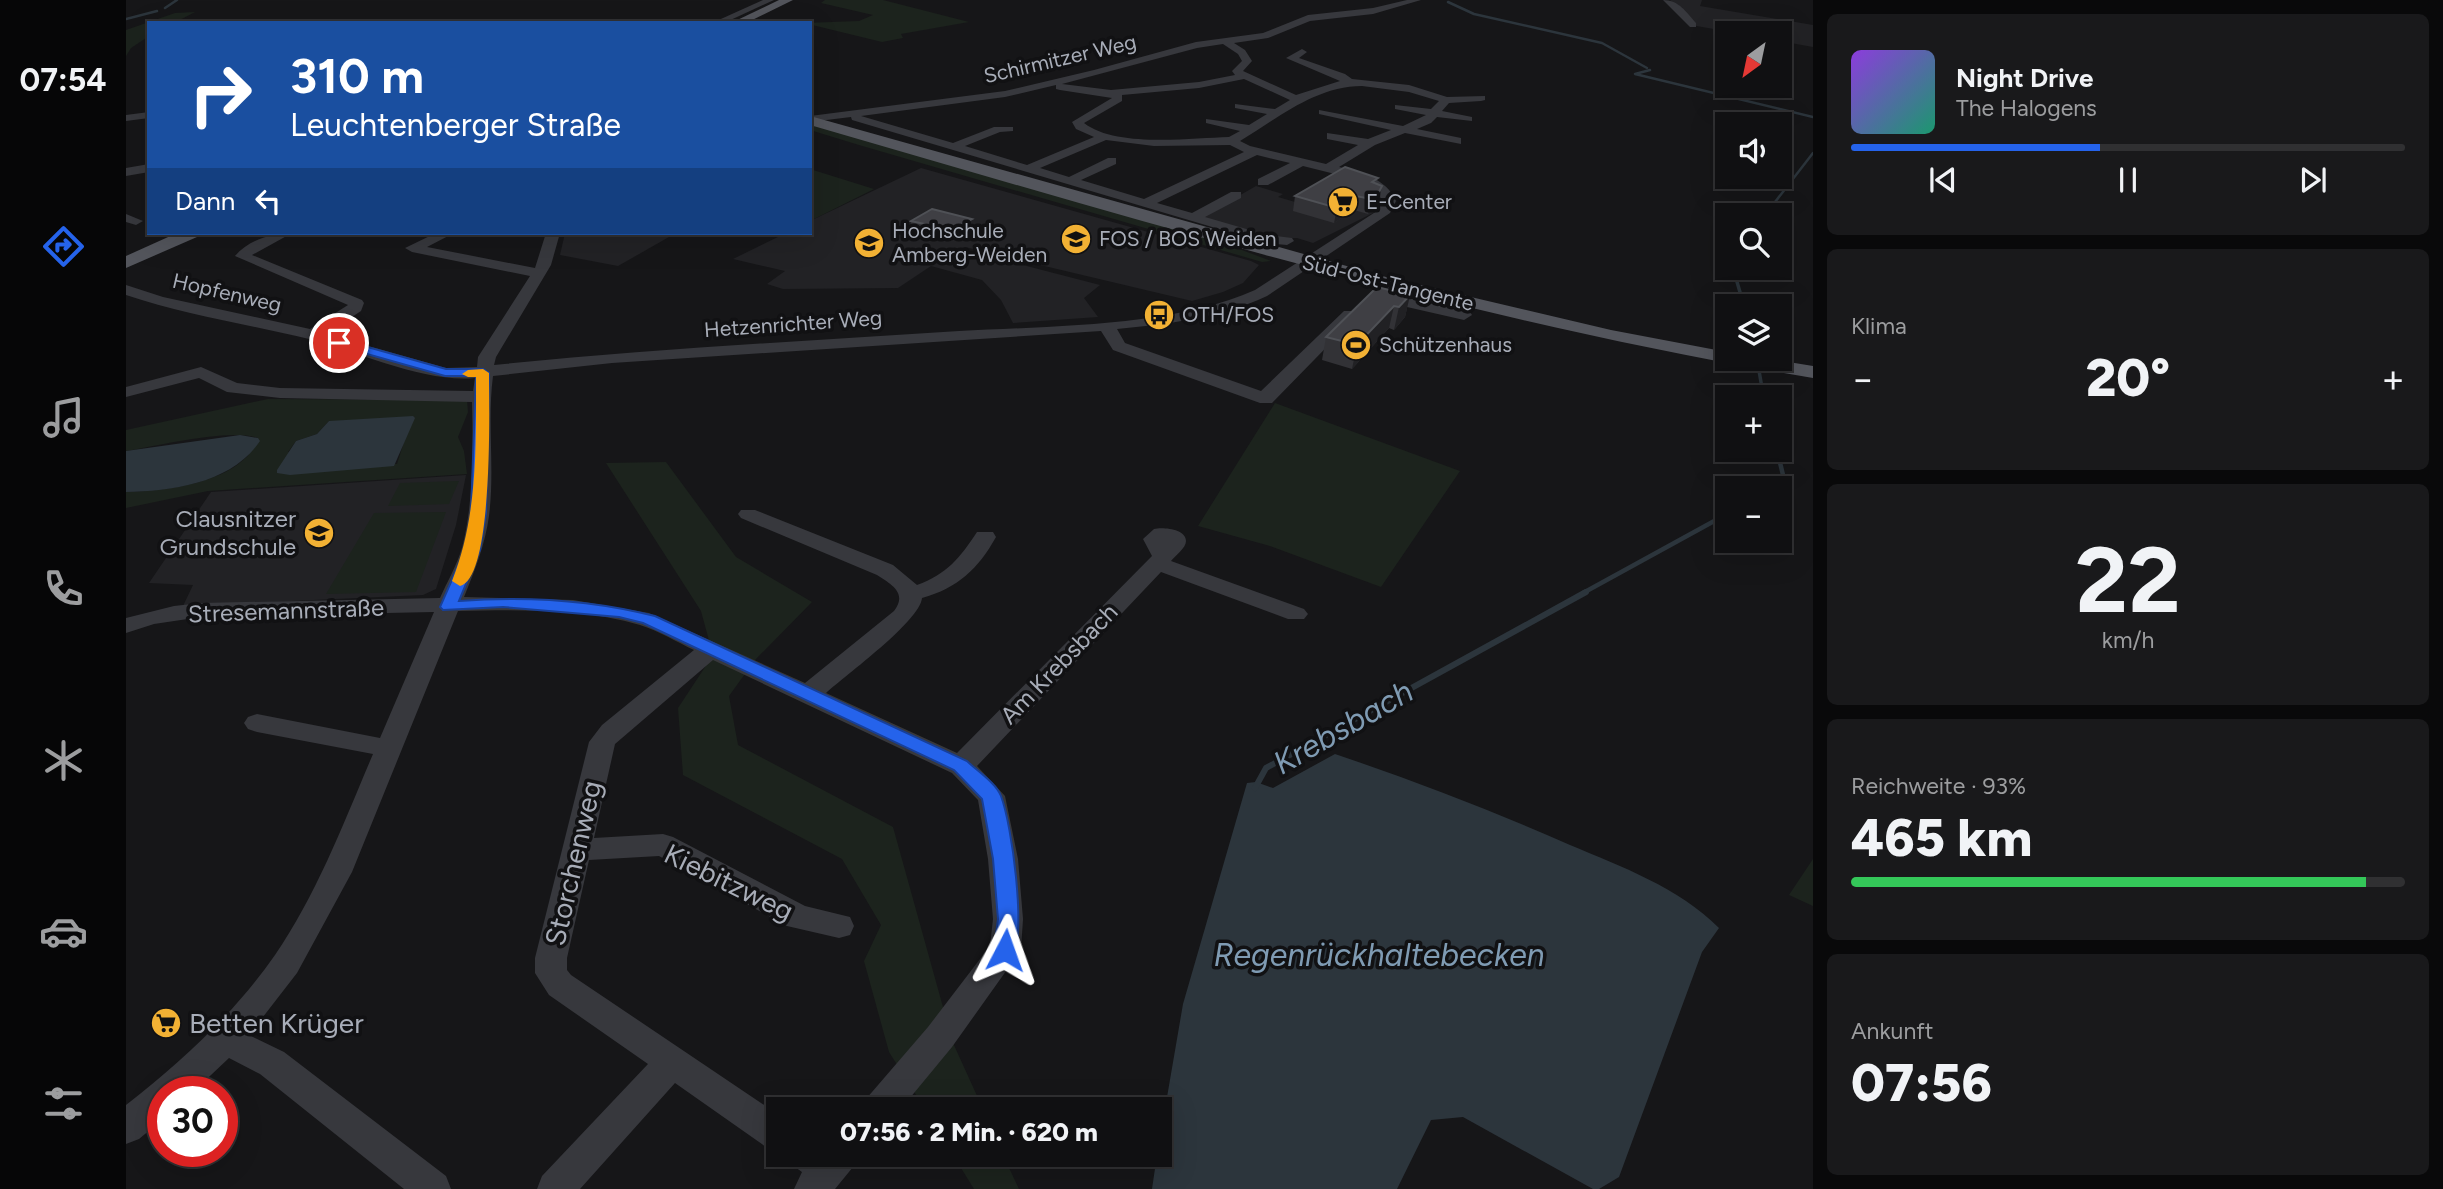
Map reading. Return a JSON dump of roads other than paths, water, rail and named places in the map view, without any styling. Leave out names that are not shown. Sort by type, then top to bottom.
[{"type":"main road","points":[[743,21],[792,6]]},
{"type":"main road","name":"Süd-Ost-Tangente","points":[[812,121],[1228,241],[1386,283],[1549,322],[1715,355]]},
{"type":"main road","points":[[126,263],[187,235]]},
{"type":"main road","points":[[1228,241],[1275,262],[1281,272],[1281,280]]},
{"type":"main road","points":[[1332,244],[1341,261],[1386,283]]},
{"type":"street","points":[[721,21],[770,0]]},
{"type":"street","points":[[1667,0],[1693,25]]},
{"type":"street","name":"Schirmitzer Weg","points":[[812,120],[970,99],[1044,85],[1183,49],[1265,36],[1316,16],[1381,9],[1412,1]]},
{"type":"street","points":[[1226,42],[1245,55],[1247,61],[1237,71],[1243,76],[1297,98],[1316,96],[1334,86],[1350,83],[1427,93],[1446,100],[1480,98]]},
{"type":"street","points":[[1302,52],[1291,58],[1341,76],[1350,83]]},
{"type":"street","points":[[1044,85],[1111,93],[1199,85],[1243,76]]},
{"type":"street","points":[[1102,138],[1080,127],[1078,122],[1116,101],[1118,97],[1111,93]]},
{"type":"street","points":[[1232,141],[1295,102],[1297,98]]},
{"type":"street","points":[[1329,168],[1368,144],[1427,121],[1446,100]]},
{"type":"street","points":[[1238,106],[1278,113]]},
{"type":"street","points":[[1398,107],[1468,119]]},
{"type":"street","name":"Schirmitzer Weg","points":[[812,111],[828,117]]},
{"type":"street","points":[[1323,112],[1457,141]]},
{"type":"street","points":[[126,118],[147,115]]},
{"type":"street","points":[[846,115],[1266,239],[1287,241]]},
{"type":"street","points":[[1210,121],[1249,129]]},
{"type":"street","points":[[955,146],[998,129],[1009,129]]},
{"type":"street","points":[[1331,136],[1390,150]]},
{"type":"street","points":[[1030,168],[1102,138],[1232,141],[1255,151],[1329,168],[1384,189],[1389,201],[1383,213],[1307,262]]},
{"type":"street","points":[[1148,202],[1255,151]]},
{"type":"street","points":[[1072,180],[1112,161]]},
{"type":"street","points":[[1263,181],[1302,162]]},
{"type":"street","points":[[126,172],[147,168]]},
{"type":"street","points":[[1194,217],[1236,195]]},
{"type":"street","points":[[281,235],[247,251],[242,257],[356,303],[355,308],[313,335]]},
{"type":"street","points":[[442,235],[412,248],[539,273]]},
{"type":"street","points":[[187,1076],[226,1040],[269,988],[292,953],[337,872],[472,550],[478,513],[482,385],[493,344],[539,273],[552,235]]},
{"type":"street","name":"Hetzenrichter Weg","points":[[126,392],[201,372],[233,388],[280,393],[482,385],[612,358],[1107,327],[1172,319],[1218,308],[1261,293],[1307,262]]},
{"type":"street","name":"Hopfenweg","points":[[126,290],[159,301],[313,335],[482,385]]},
{"type":"street","points":[[1107,327],[1119,346],[1266,399],[1364,300],[1373,297],[1393,298],[1464,315]]},
{"type":"street","points":[[748,514],[885,570],[905,584],[911,594],[910,606],[902,616],[807,695]]},
{"type":"street","points":[[911,594],[935,588],[962,571],[985,537]]},
{"type":"street","name":"Am Krebsbach","points":[[961,766],[1160,560],[1296,614]]},
{"type":"street","name":"Stresemannstraße","points":[[126,626],[140,619],[198,611],[448,607],[503,602],[620,612],[649,620],[961,766]]},
{"type":"street","name":"Storchenweg","points":[[711,649],[611,731],[602,742],[551,958],[551,973],[559,985],[766,1126]]},
{"type":"street","points":[[257,723],[387,748]]},
{"type":"street","points":[[889,1097],[940,1037],[1005,950],[1008,919],[1003,859],[991,796],[961,766]]},
{"type":"street","name":"Kiebitzweg","points":[[576,850],[663,845],[799,917],[839,926]]},
{"type":"street","points":[[226,1040],[272,1063],[433,1189]]},
{"type":"street","points":[[555,1189],[672,1063]]},
{"type":"street","points":[[126,1127],[147,1110]]},
{"type":"water","points":[[415,418],[394,466],[290,475],[277,473],[296,441],[317,434],[329,421]]},
{"type":"water","points":[[240,435],[258,438],[260,441],[234,467],[218,475],[163,490],[126,492],[126,451]]},
{"type":"water","name":"Regenrückhaltebecken","points":[[1335,754],[1483,808],[1629,870],[1686,901],[1719,928],[1702,952],[1619,1177],[1599,1189],[1593,1189],[1463,1117],[1431,1120],[1397,1189],[1152,1189],[1155,1167],[1172,1167],[1172,1097],[1167,1097],[1183,1004],[1247,783],[1256,782],[1273,788]]},
{"type":"waterway","points":[[165,8],[177,0]]},
{"type":"waterway","points":[[1448,2],[1474,14],[1602,43],[1647,68]]},
{"type":"waterway","points":[[126,19],[157,11]]},
{"type":"waterway","points":[[1650,70],[1635,74],[1813,117]]},
{"type":"waterway","name":"Krebsbach","points":[[1774,203],[1813,153]]},
{"type":"waterway","name":"Krebsbach","points":[[1736,280],[1741,294]]},
{"type":"waterway","name":"Krebsbach","points":[[1759,371],[1761,385]]},
{"type":"waterway","name":"Krebsbach","points":[[1780,462],[1782,476]]},
{"type":"waterway","name":"Krebsbach","points":[[1583,593],[1715,521]]},
{"type":"waterway","name":"Krebsbach","points":[[1255,788],[1266,768],[1586,592]]},
{"type":"place","name":"E-Center","points":[[1343,202]]},
{"type":"place","name":"FOS / BOS Weiden","points":[[1076,239]]},
{"type":"place","name":"Hochschule Amberg-Weiden","points":[[869,243]]},
{"type":"place","name":"OTH/FOS","points":[[1159,315]]},
{"type":"place","name":"Schützenhaus","points":[[1356,345]]},
{"type":"place","name":"Clausnitzer Grundschule","points":[[319,533]]},
{"type":"place","name":"Betten Krüger","points":[[166,1023]]}]
